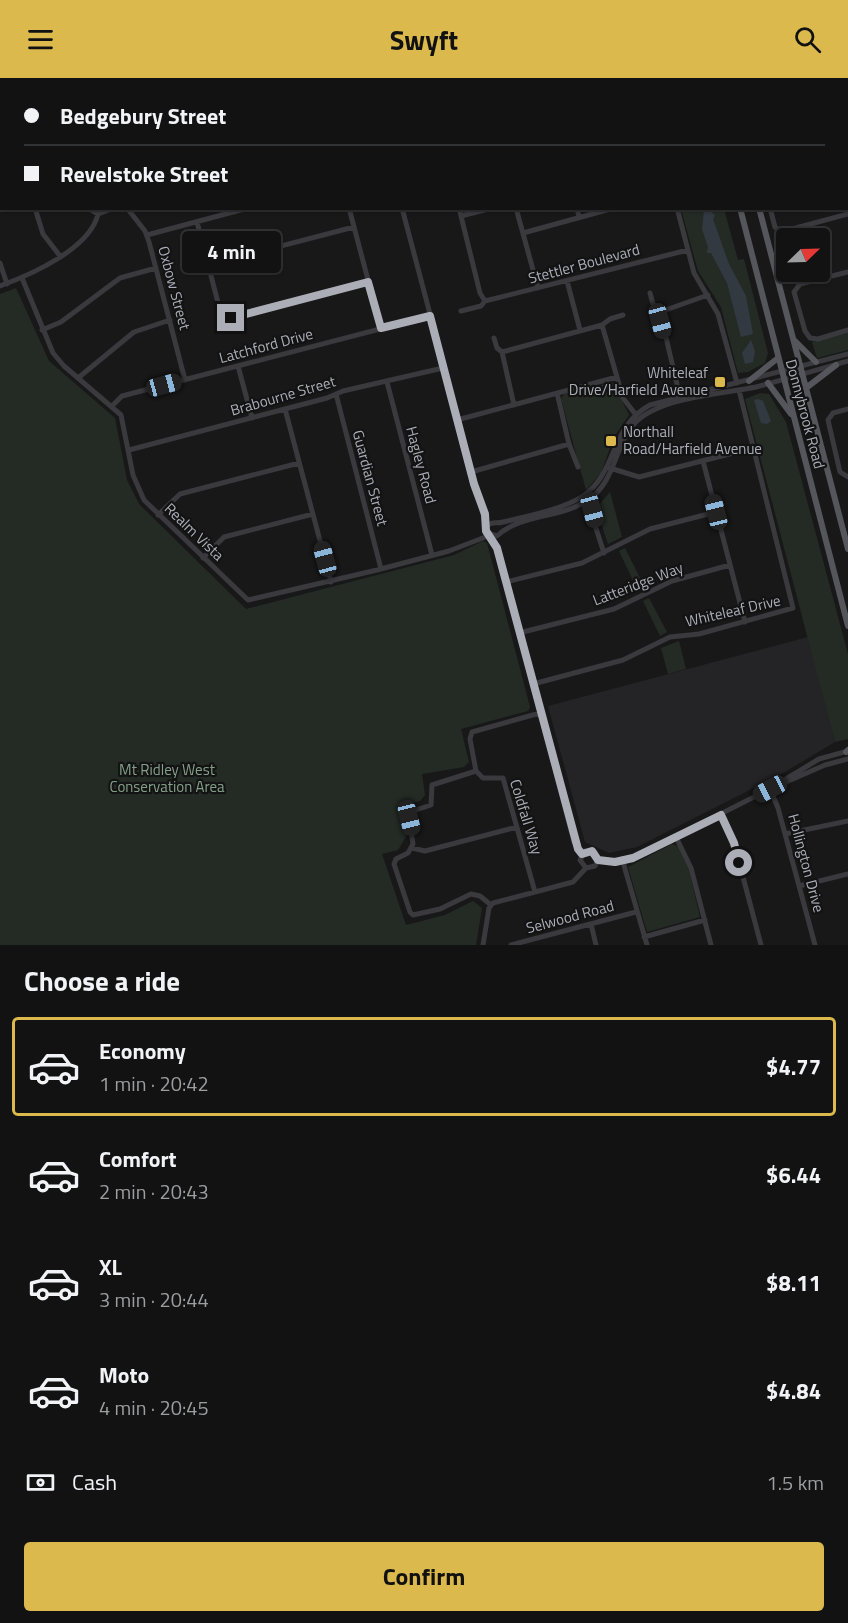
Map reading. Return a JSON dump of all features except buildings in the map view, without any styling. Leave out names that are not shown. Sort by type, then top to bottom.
[{"type":"main road","name":"Donnybrook Road","points":[[741,210],[848,626]]},
{"type":"main road","name":"Donnybrook Road","points":[[760,210],[848,549]]},
{"type":"main road","points":[[794,339],[816,362]]},
{"type":"main road","points":[[749,381],[778,358]]},
{"type":"main road","points":[[807,388],[836,364]]},
{"type":"main road","points":[[768,383],[795,420]]},
{"type":"street","points":[[36,210],[44,234],[60,256]]},
{"type":"street","points":[[91,210],[98,214]]},
{"type":"street","points":[[98,214],[109,210]]},
{"type":"street","name":"Oxbow Street","points":[[128,210],[147,235],[185,380]]},
{"type":"street","points":[[147,235],[241,210]]},
{"type":"street","points":[[350,210],[381,328]]},
{"type":"street","points":[[403,210],[471,472],[485,514],[486,527],[497,548],[574,842],[582,854]]},
{"type":"street","points":[[460,210],[480,293],[485,301]]},
{"type":"street","points":[[461,216],[484,210]]},
{"type":"street","points":[[517,210],[538,288]]},
{"type":"street","points":[[577,210],[579,217]]},
{"type":"street","points":[[523,233],[606,210]]},
{"type":"street","points":[[678,210],[694,273],[718,314],[737,383]]},
{"type":"street","points":[[771,210],[775,227],[781,232],[848,214]]},
{"type":"street","points":[[0,286],[42,270],[93,229],[98,214]]},
{"type":"street","points":[[196,222],[221,314],[227,319],[368,282]]},
{"type":"street","points":[[208,266],[354,228]]},
{"type":"street","name":"Stettler Boulevard","points":[[461,311],[481,306],[485,301],[688,249]]},
{"type":"street","points":[[0,263],[7,284]]},
{"type":"street","points":[[42,330],[61,322],[120,278],[156,268]]},
{"type":"street","points":[[848,272],[800,284],[794,292],[805,331],[810,338],[815,339],[848,330]]},
{"type":"street","name":"Realm Vista","points":[[22,278],[42,330],[58,360],[112,405],[123,419],[139,491],[158,515],[248,600],[331,582],[432,555],[473,539],[500,533],[515,523],[567,510],[587,501]]},
{"type":"street","points":[[567,281],[580,330]]},
{"type":"street","points":[[650,293],[654,307],[660,312],[681,399]]},
{"type":"street","points":[[660,312],[708,295]]},
{"type":"street","points":[[502,352],[602,325],[610,319],[623,315]]},
{"type":"street","name":"Latchford Drive","points":[[112,405],[120,397],[430,316]]},
{"type":"street","points":[[78,378],[134,332],[170,320]]},
{"type":"street","points":[[602,325],[625,402],[640,419]]},
{"type":"street","points":[[494,338],[497,348],[502,352],[514,405]]},
{"type":"street","points":[[635,414],[655,403],[739,390],[768,383],[801,366],[848,354]]},
{"type":"street","points":[[604,552],[587,501],[596,494],[613,469],[625,437],[640,419],[681,399],[737,383],[803,374],[848,361]]},
{"type":"street","points":[[238,366],[252,418]]},
{"type":"street","name":"Brabourne Street","points":[[129,450],[336,394],[443,368]]},
{"type":"street","points":[[457,420],[617,377]]},
{"type":"street","name":"Hagley Road","points":[[387,382],[432,555]]},
{"type":"street","name":"Whiteleaf Drive","points":[[533,684],[623,660],[670,637],[699,634],[789,611],[794,606],[739,390]]},
{"type":"street","points":[[556,393],[569,444],[578,467]]},
{"type":"street","name":"Guardian Street","points":[[336,394],[381,569]]},
{"type":"street","points":[[285,409],[331,582]]},
{"type":"street","points":[[848,409],[833,413],[828,420],[840,472],[843,477],[848,477]]},
{"type":"street","name":"Realm Vista","points":[[473,539],[495,522],[579,498],[598,481],[607,466],[617,438],[635,414]]},
{"type":"street","points":[[471,472],[569,444]]},
{"type":"street","points":[[607,466],[637,478],[753,448]]},
{"type":"street","points":[[703,461],[745,622]]},
{"type":"street","points":[[158,515],[180,494],[299,463]]},
{"type":"street","points":[[506,582],[582,563],[650,529],[716,512]]},
{"type":"street","points":[[203,558],[224,537],[313,514]]},
{"type":"street","points":[[485,514],[495,522],[500,533],[497,548]]},
{"type":"street","name":"Latteridge Way","points":[[519,633],[614,609],[672,581],[730,565]]},
{"type":"street","points":[[491,905],[480,896],[471,894],[440,909],[416,915],[411,913],[394,864],[412,848],[414,840],[409,816],[413,811],[431,805],[432,785],[476,771],[470,738],[472,732],[540,713]]},
{"type":"street","points":[[598,860],[623,861],[721,815],[770,789],[813,762],[847,753]]},
{"type":"street","name":"Coldfall Way","points":[[476,771],[483,778],[503,778],[534,892]]},
{"type":"street","name":"Hollington Drive","points":[[770,789],[786,834],[814,945]]},
{"type":"street","points":[[721,815],[734,843],[760,945]]},
{"type":"street","points":[[786,834],[848,820]]},
{"type":"street","points":[[412,848],[425,851],[517,827]]},
{"type":"street","points":[[676,837],[691,868],[711,945]]},
{"type":"street","points":[[582,854],[592,851],[598,860]]},
{"type":"street","points":[[582,854],[580,860],[586,868]]},
{"type":"street","points":[[491,905],[573,882],[586,868],[592,867],[598,860]]},
{"type":"street","points":[[623,861],[647,945]]},
{"type":"street","points":[[799,886],[848,874]]},
{"type":"street","points":[[483,945],[491,905]]},
{"type":"street","name":"Selwood Road","points":[[511,945],[636,912]]},
{"type":"street","points":[[644,937],[705,920]]},
{"type":"street","points":[[591,924],[596,945]]},
{"type":"shaded area","points":[[708,210],[715,215],[713,219],[729,264],[746,296],[753,334],[741,337],[727,283],[711,253],[707,253],[708,247],[702,229],[704,211]]},
{"type":"shaded area","points":[[751,340],[755,351],[753,362],[745,364],[742,353]]},
{"type":"shaded area","points":[[754,400],[763,401],[771,421],[767,424],[761,423]]},
{"type":"shaded area","points":[[808,637],[835,742],[783,773],[637,847],[609,853],[585,842],[548,706]]},
{"type":"green space","points":[[681,210],[724,210],[738,260],[744,259],[768,353],[765,363],[748,372],[738,373],[721,307],[698,271]]},
{"type":"green space","name":"Mt Ridley West Conservation Area","points":[[16,288],[49,361],[115,418],[127,480],[139,504],[246,609],[454,555],[483,541],[487,543],[530,707],[528,711],[461,729],[469,762],[464,767],[422,774],[425,795],[420,801],[399,807],[407,835],[398,850],[382,854],[406,925],[445,915],[473,901],[482,908],[476,945],[0,945],[0,294]]},
{"type":"green space","points":[[848,332],[848,350],[817,358],[812,342]]},
{"type":"green space","points":[[613,382],[629,415],[614,437],[601,473],[586,490],[561,399],[564,394]]},
{"type":"green space","points":[[760,393],[769,394],[786,422],[848,654],[848,739],[835,742],[745,399]]},
{"type":"green space","points":[[610,492],[622,537],[608,544],[596,508]]},
{"type":"green space","points":[[625,548],[645,588],[638,591],[619,551]]},
{"type":"green space","points":[[649,598],[667,632],[660,636],[643,601]]},
{"type":"green space","points":[[679,641],[686,669],[668,674],[661,648]]},
{"type":"green space","points":[[672,844],[678,846],[688,866],[700,917],[647,932],[628,867]]},
{"type":"place","name":"Whiteleaf Drive/Harfield Avenue","points":[[720,382]]},
{"type":"place","name":"Northall Road/Harfield Avenue","points":[[611,441]]},
{"type":"route","points":[[231,318],[368,282],[381,328],[430,316],[474,484],[485,514],[486,531],[497,548],[574,842],[582,854],[585,851],[592,851],[598,860],[623,861],[721,815],[734,843],[739,863]]}]
